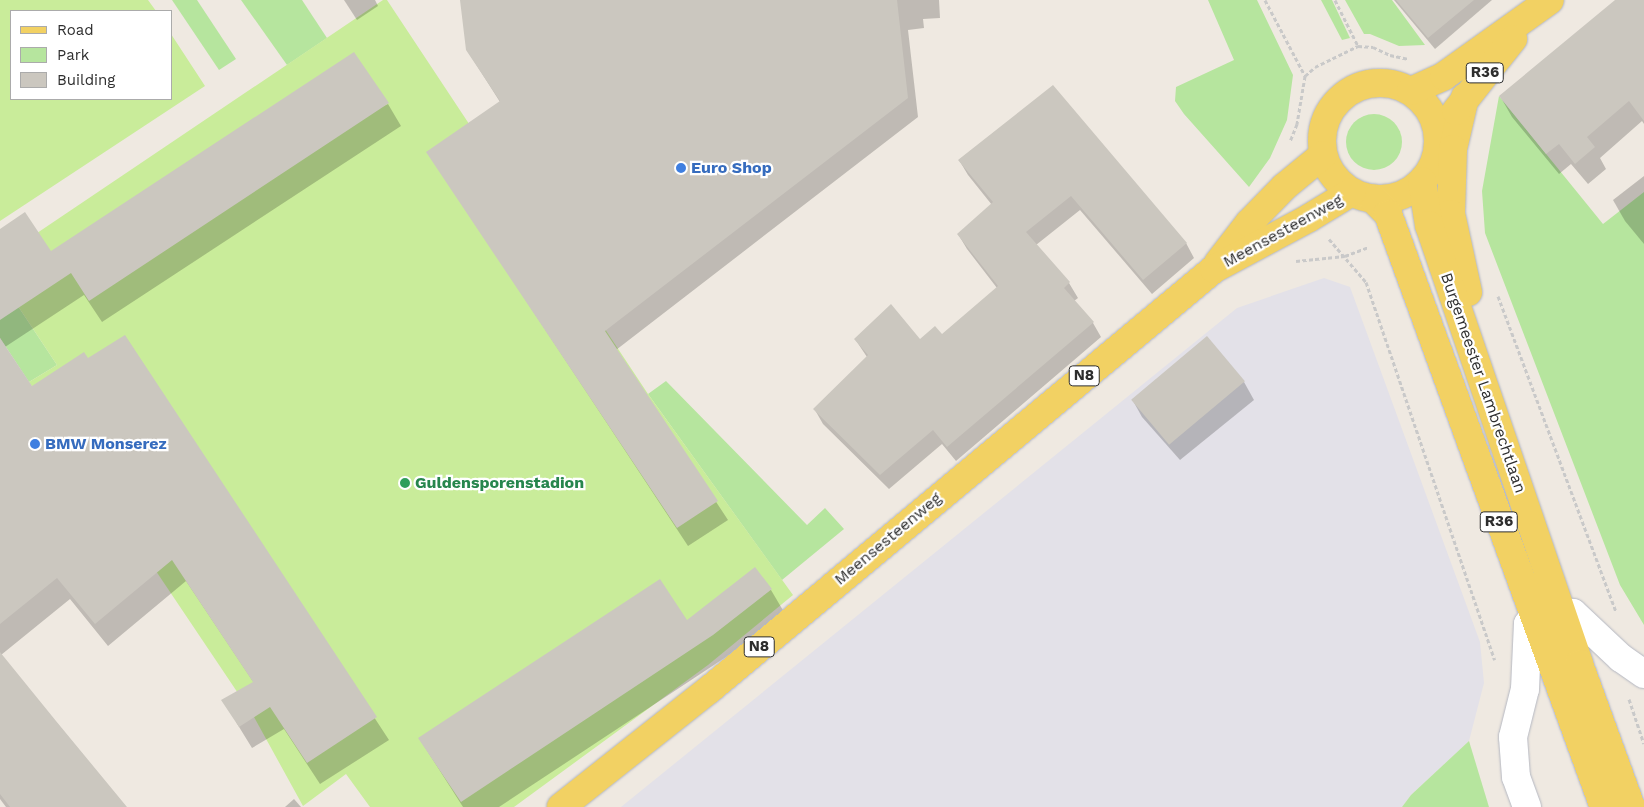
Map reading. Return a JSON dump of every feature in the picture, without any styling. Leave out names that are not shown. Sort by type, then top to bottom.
[{"type":"main road","name":"R36","points":[[1411,91],[1444,76],[1543,6]]},
{"type":"main road","name":"R36","points":[[1438,137],[1465,97],[1543,6]]},
{"type":"main road","name":"R36","points":[[1386,83],[1411,91],[1426,104],[1432,114],[1438,137],[1434,162],[1422,181],[1399,195],[1363,195],[1342,185],[1330,171],[1323,155],[1322,133],[1331,109],[1345,94],[1358,87],[1386,83]]},
{"type":"main road","name":"R36","points":[[1465,97],[1453,149],[1451,214],[1466,284],[1475,314],[1473,350]]},
{"type":"main road","name":"Meensesteenweg","points":[[1214,269],[1254,217],[1284,187],[1323,155]]},
{"type":"main road","name":"Burgemeester Lambrechtlaan","points":[[1422,181],[1428,225],[1473,350],[1561,612],[1631,807]]},
{"type":"main road","name":"Meensesteenweg","points":[[561,807],[710,689],[1214,269],[1309,218],[1363,195]]},
{"type":"main road","name":"Burgemeester Lambrechtlaan","points":[[1363,195],[1388,214],[1533,618],[1604,807]]},
{"type":"street","points":[[1561,612],[1573,613],[1621,658],[1644,674]]},
{"type":"street","points":[[1527,807],[1516,777],[1513,737],[1525,689],[1528,624],[1533,618]]},
{"type":"path","points":[[1264,0],[1305,76],[1297,124],[1288,148]]},
{"type":"path","points":[[1335,0],[1358,46]]},
{"type":"path","points":[[1305,76],[1315,67],[1358,46],[1373,47],[1390,55],[1417,59]]},
{"type":"path","points":[[1345,256],[1366,282],[1498,667]]},
{"type":"path","points":[[1496,291],[1618,615]]},
{"type":"shaded area","points":[[1324,278],[1350,287],[1480,642],[1484,683],[1469,741],[1411,795],[1402,807],[621,807],[1237,308]]},
{"type":"green space","points":[[0,0],[148,0],[155,10],[10,10],[10,100],[172,100],[172,36],[205,86],[0,221]]},
{"type":"green space","points":[[172,0],[197,0],[236,59],[219,70]]},
{"type":"green space","points":[[241,0],[302,0],[327,38],[287,65]]},
{"type":"green space","name":"Guldensporenstadion","points":[[383,0],[387,0],[648,394],[793,595],[708,665],[514,807],[370,807],[346,774],[303,806],[254,717],[29,382],[57,365],[0,279],[0,258]]},
{"type":"green space","points":[[1208,0],[1257,0],[1293,75],[1287,120],[1270,158],[1249,187],[1184,114],[1175,101],[1176,87],[1234,60]]},
{"type":"green space","points":[[1321,0],[1332,0],[1350,38],[1342,40]]},
{"type":"green space","points":[[1345,0],[1392,0],[1425,45],[1399,46],[1370,34],[1364,34]]},
{"type":"green space","points":[[1499,96],[1603,224],[1644,192],[1644,625],[1620,585],[1485,233],[1482,191]]},
{"type":"green space","points":[[1374,114],[1389,119],[1397,127],[1402,142],[1397,157],[1389,165],[1374,170],[1359,165],[1351,157],[1346,142],[1351,127],[1359,119]]},
{"type":"green space","points":[[0,279],[57,365],[29,382],[0,338]]},
{"type":"green space","points":[[666,381],[807,525],[825,508],[844,529],[782,580],[648,394]]},
{"type":"green space","points":[[1469,741],[1489,807],[1402,807],[1411,795]]},
{"type":"building","name":"Euro Shop","points":[[460,0],[897,0],[908,98],[605,331],[718,501],[677,528],[426,152],[500,101],[466,50]]},
{"type":"building","points":[[1396,0],[1474,0],[1428,38]]},
{"type":"building","points":[[1615,0],[1644,0],[1644,121],[1629,101],[1587,137],[1595,147],[1575,164],[1559,144],[1546,154],[1499,96]]},
{"type":"building","points":[[354,52],[389,103],[89,301],[71,273],[0,320],[0,229],[25,212],[51,251]]},
{"type":"building","points":[[1053,85],[1187,243],[1143,280],[1071,196],[1026,232],[1070,282],[1064,288],[1094,322],[947,447],[933,430],[880,475],[813,409],[868,355],[854,339],[891,304],[920,339],[935,326],[942,334],[998,286],[957,234],[993,202],[958,160]]},
{"type":"building","points":[[125,335],[377,717],[307,763],[270,707],[239,727],[221,700],[253,682],[172,560],[95,624],[57,578],[0,624],[0,338],[32,386],[84,352],[88,358]]},
{"type":"building","points":[[1207,336],[1245,381],[1169,445],[1131,400]]},
{"type":"building","points":[[755,567],[772,589],[713,635],[461,802],[418,738],[660,579],[687,620]]},
{"type":"building","points":[[0,652],[127,807],[10,807],[0,794]]},
{"type":"place","name":"Euro Shop","points":[[681,168]]},
{"type":"place","name":"BMW Monserez","points":[[35,444]]},
{"type":"place","name":"Guldensporenstadion","points":[[405,483]]}]
